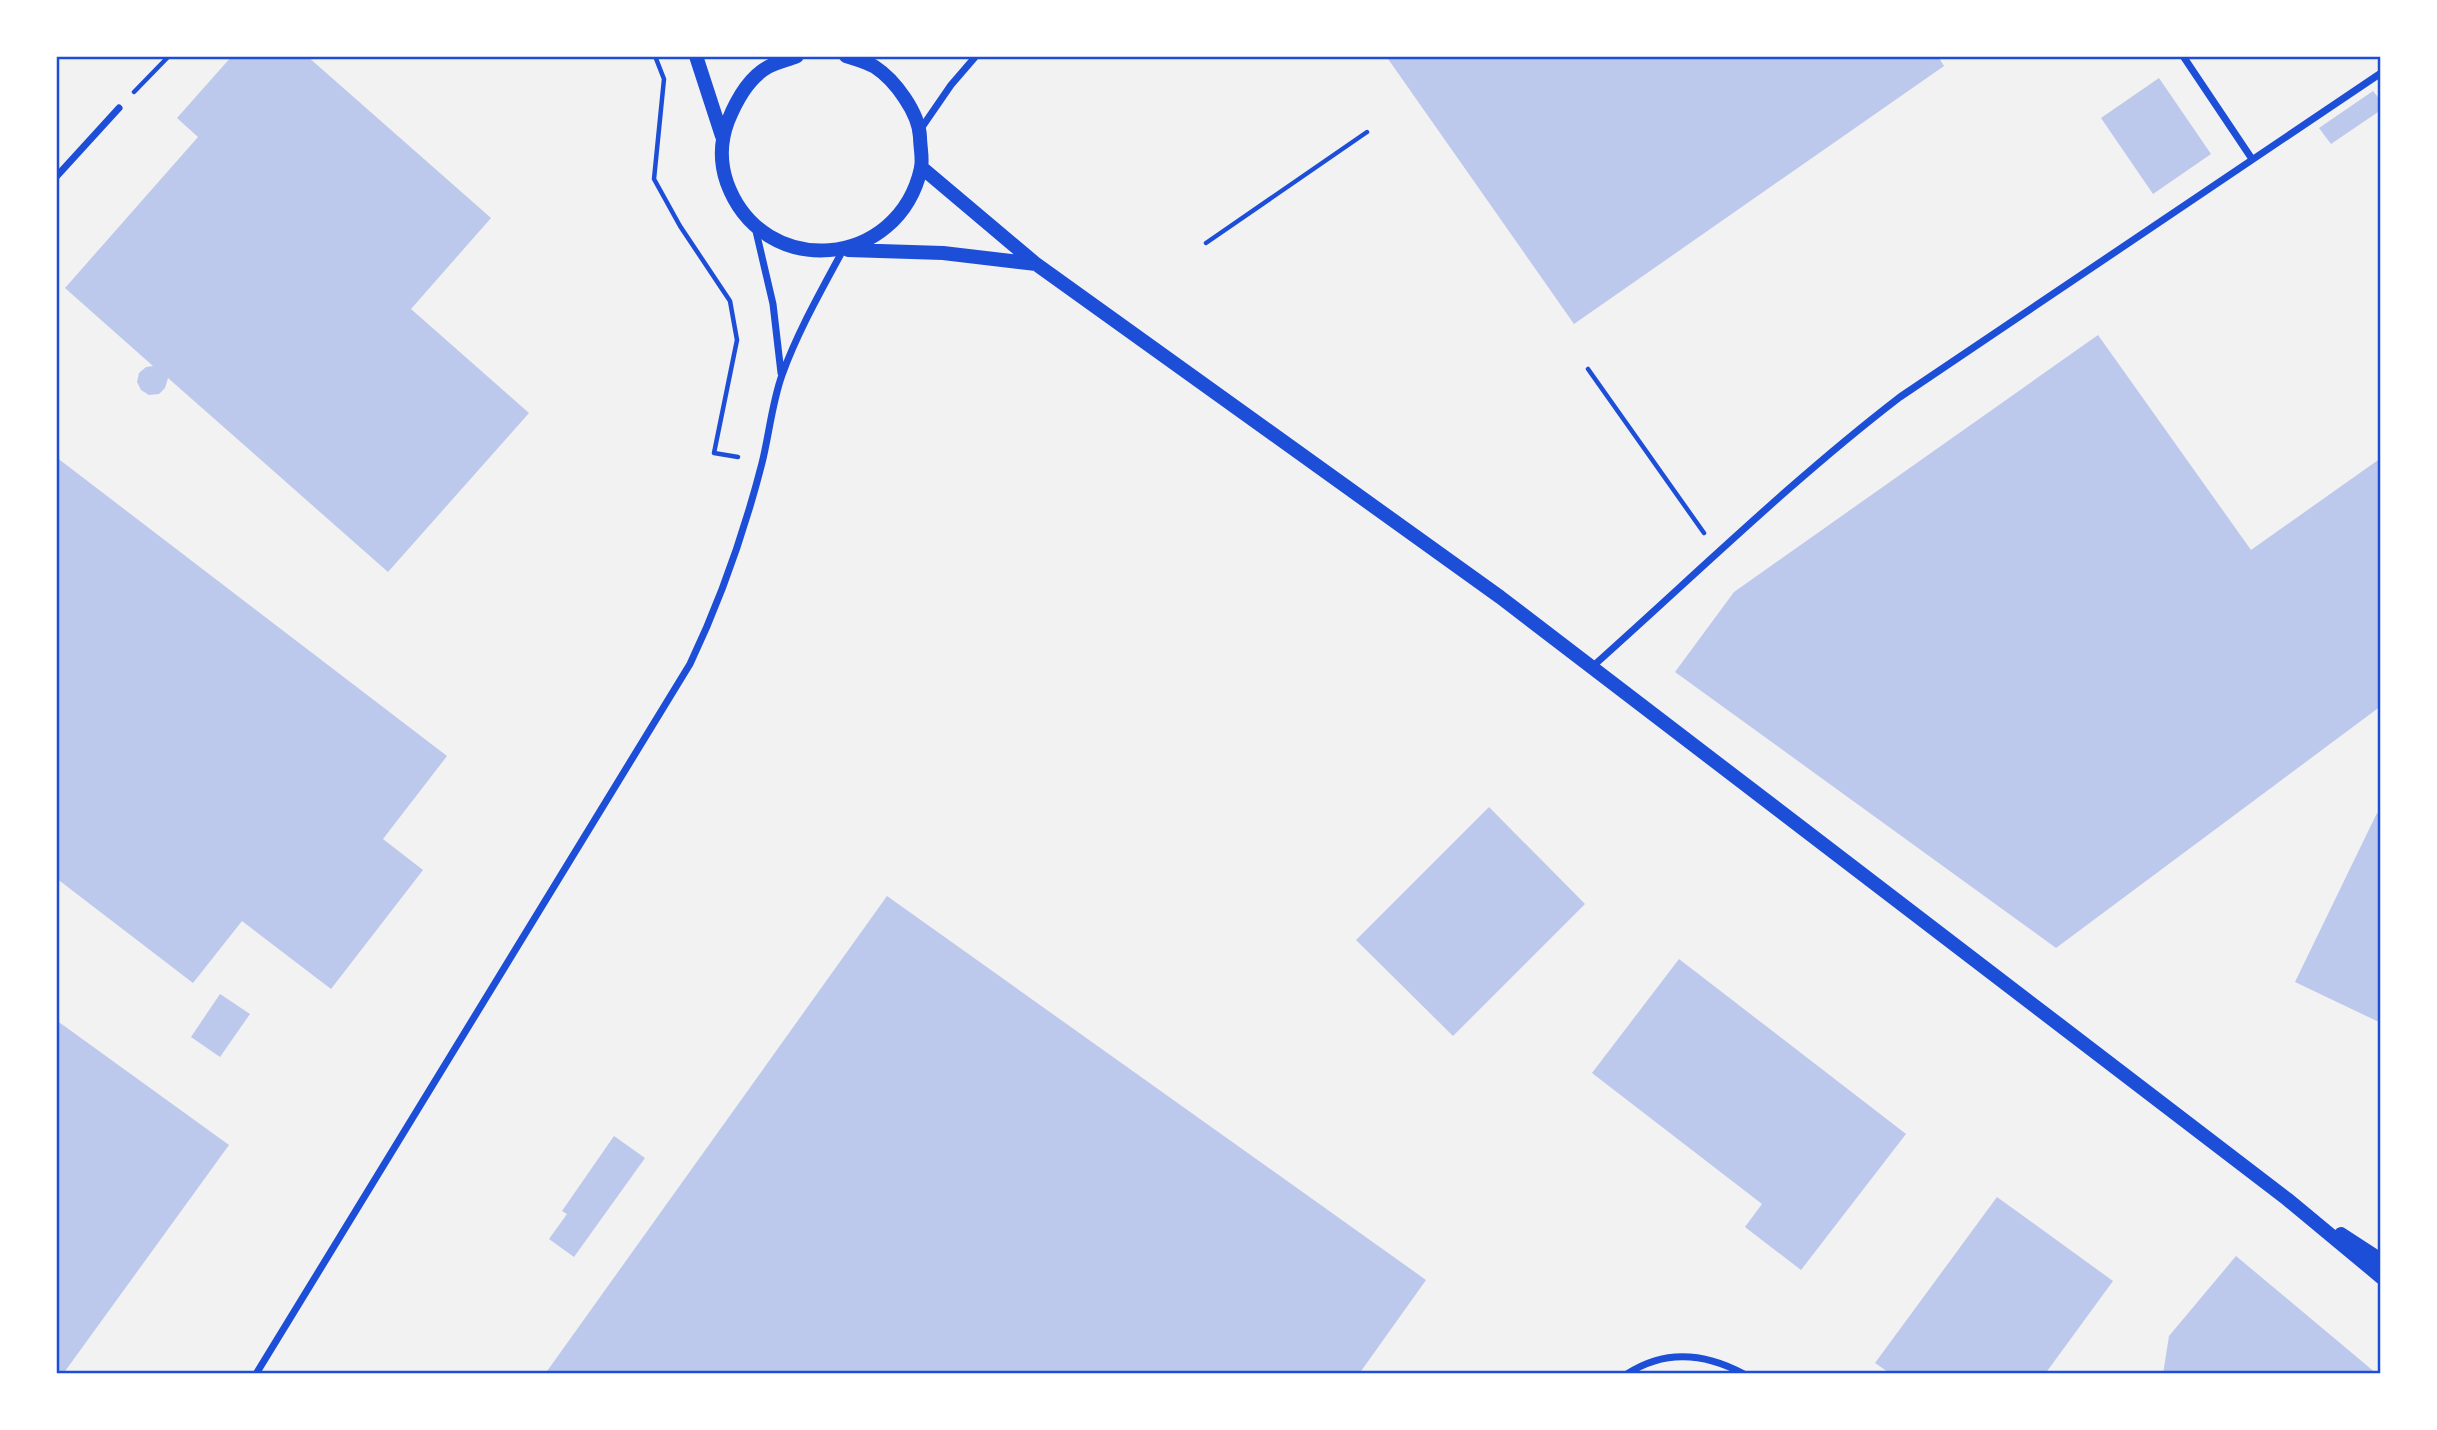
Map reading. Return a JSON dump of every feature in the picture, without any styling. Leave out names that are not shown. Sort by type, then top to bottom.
[{"type":"main road","points":[[696,56],[723,136]]},
{"type":"main road","points":[[797,56],[766,68],[737,98],[723,136],[722,169],[734,201],[755,227],[781,244],[812,251],[943,253],[1036,264]]},
{"type":"main road","points":[[843,250],[879,234],[907,205],[921,167],[920,131],[904,94],[875,67],[846,56]]},
{"type":"main road","points":[[921,167],[1036,264],[1500,597],[2287,1199],[2381,1277]]},
{"type":"main road","points":[[2287,1199],[2381,1260]]},
{"type":"street","points":[[920,131],[951,85],[976,56]]},
{"type":"street","points":[[2183,56],[2252,159]]},
{"type":"street","points":[[1592,667],[1843,442],[1900,397],[2381,73]]},
{"type":"street","points":[[56,177],[119,108]]},
{"type":"street","points":[[755,227],[773,304],[781,377]]},
{"type":"street","points":[[256,1374],[690,664],[723,593],[740,544],[781,377],[806,317],[843,250]]},
{"type":"street","points":[[1627,1374],[1641,1365],[1676,1356],[1711,1362],[1744,1374]]},
{"type":"path","points":[[119,108],[169,56]]},
{"type":"path","points":[[655,56],[664,79],[654,179],[680,226],[730,301],[737,340],[714,453],[738,457]]},
{"type":"path","points":[[1206,243],[1367,132]]},
{"type":"path","points":[[1588,369],[1719,554]]},
{"type":"building","points":[[232,56],[307,56],[491,218],[411,309],[529,413],[388,572],[168,378],[165,388],[159,394],[149,395],[141,390],[137,382],[139,373],[146,367],[153,366],[65,288],[198,137],[177,118]]},
{"type":"building","points":[[1386,56],[1938,56],[1944,66],[1574,324]]},
{"type":"building","points":[[2159,78],[2211,154],[2153,194],[2101,118]]},
{"type":"building","points":[[2373,91],[2381,101],[2381,110],[2331,144],[2319,128]]},
{"type":"building","points":[[2098,335],[2251,550],[2381,458],[2381,706],[2056,948],[1675,672],[1734,592]]},
{"type":"building","points":[[56,457],[447,756],[383,839],[423,870],[331,989],[242,921],[193,983],[56,878]]},
{"type":"building","points":[[1489,807],[1585,904],[1453,1036],[1356,940]]},
{"type":"building","points":[[2377,813],[2381,815],[2381,1023],[2295,982]]},
{"type":"building","points":[[887,896],[1426,1280],[1359,1374],[545,1374]]},
{"type":"building","points":[[1679,959],[1906,1134],[1801,1270],[1745,1227],[1762,1204],[1592,1073]]},
{"type":"building","points":[[220,994],[250,1014],[220,1057],[191,1037]]},
{"type":"building","points":[[56,1020],[229,1145],[63,1374],[56,1374]]},
{"type":"building","points":[[614,1136],[645,1158],[574,1257],[549,1239],[567,1214],[562,1211]]},
{"type":"building","points":[[1997,1197],[2113,1281],[2045,1374],[1891,1374],[1875,1363]]},
{"type":"building","points":[[2236,1256],[2377,1374],[2163,1374],[2169,1336]]}]
